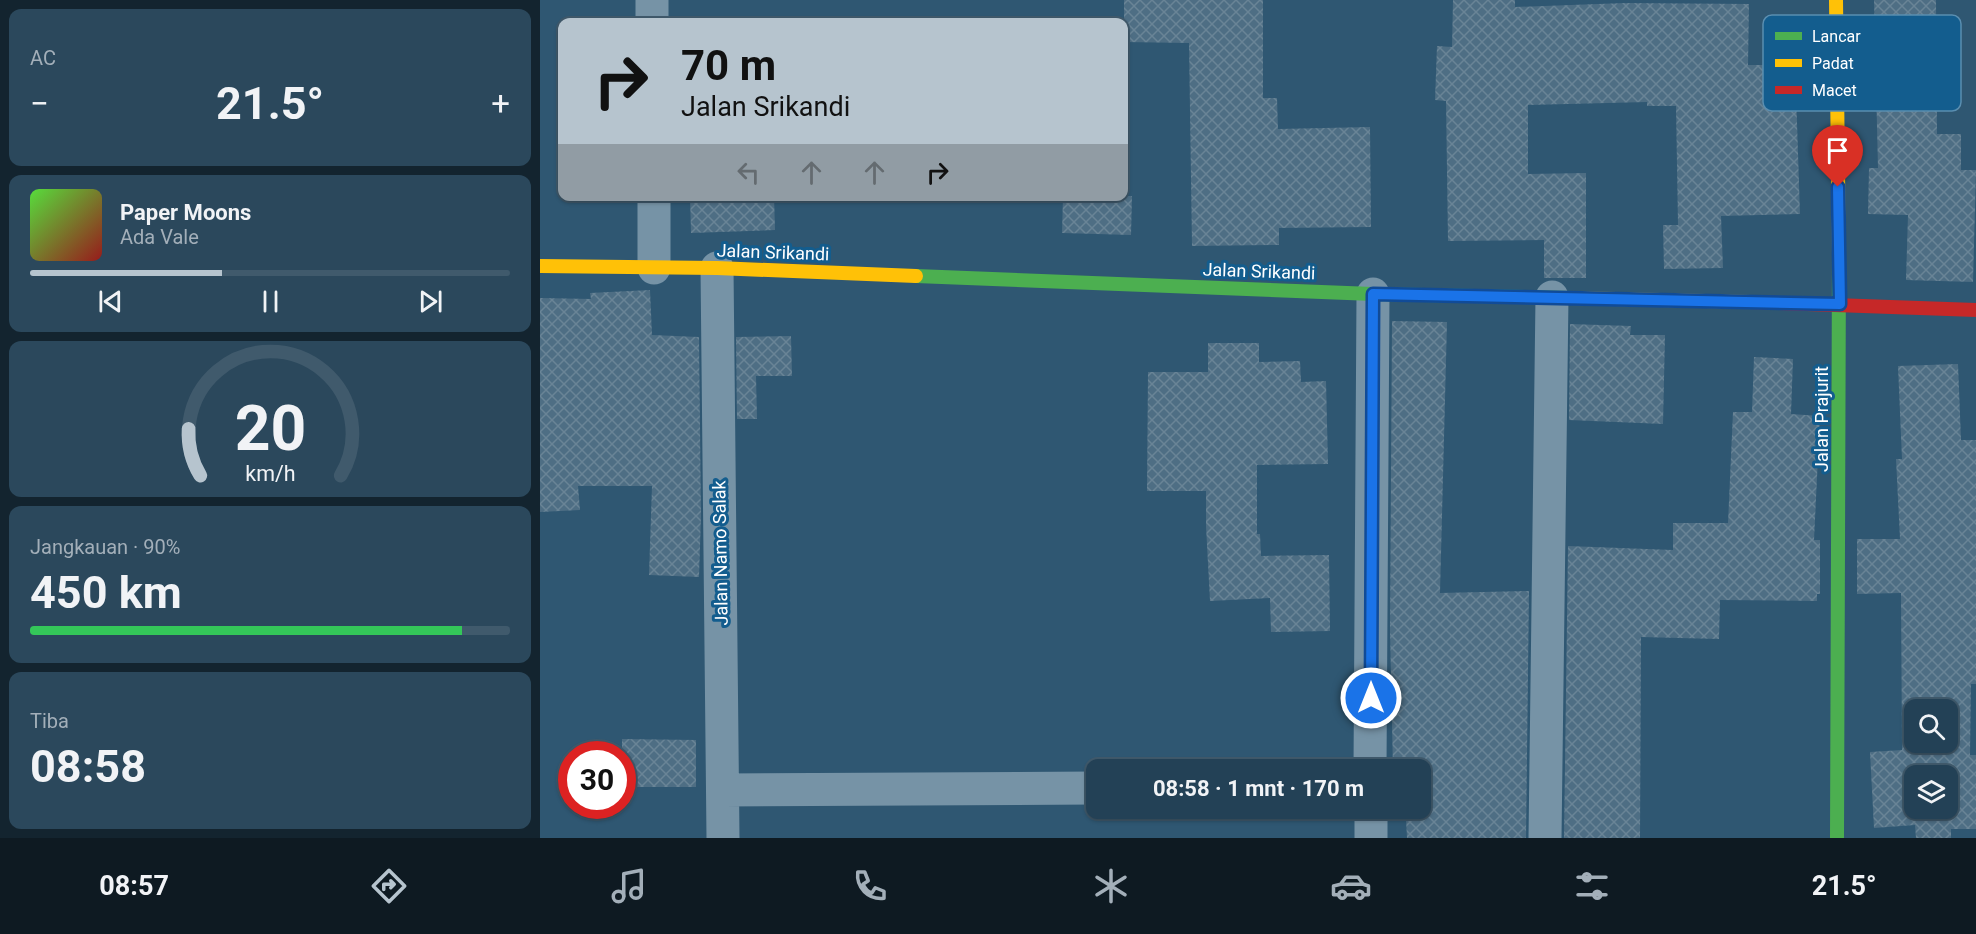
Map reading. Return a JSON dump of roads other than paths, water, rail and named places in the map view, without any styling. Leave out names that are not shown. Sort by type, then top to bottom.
[{"type":"street","points":[[652,0],[652,18]]},
{"type":"street","name":"Jalan Prajurit","points":[[1836,0],[1836,15]]},
{"type":"street","name":"Jalan Prajurit","points":[[1837,111],[1840,304],[1838,838]]},
{"type":"street","points":[[654,201],[654,268]]},
{"type":"street","name":"Jalan Srikandi","points":[[540,266],[717,268],[1373,294],[1840,304],[1976,310]]},
{"type":"street","name":"Jalan Namo Salak","points":[[717,268],[723,838]]},
{"type":"street","points":[[1370,759],[1373,294]]},
{"type":"street","points":[[1545,838],[1552,297]]},
{"type":"street","points":[[723,790],[1086,788]]},
{"type":"street","points":[[1371,819],[1371,838]]}]
